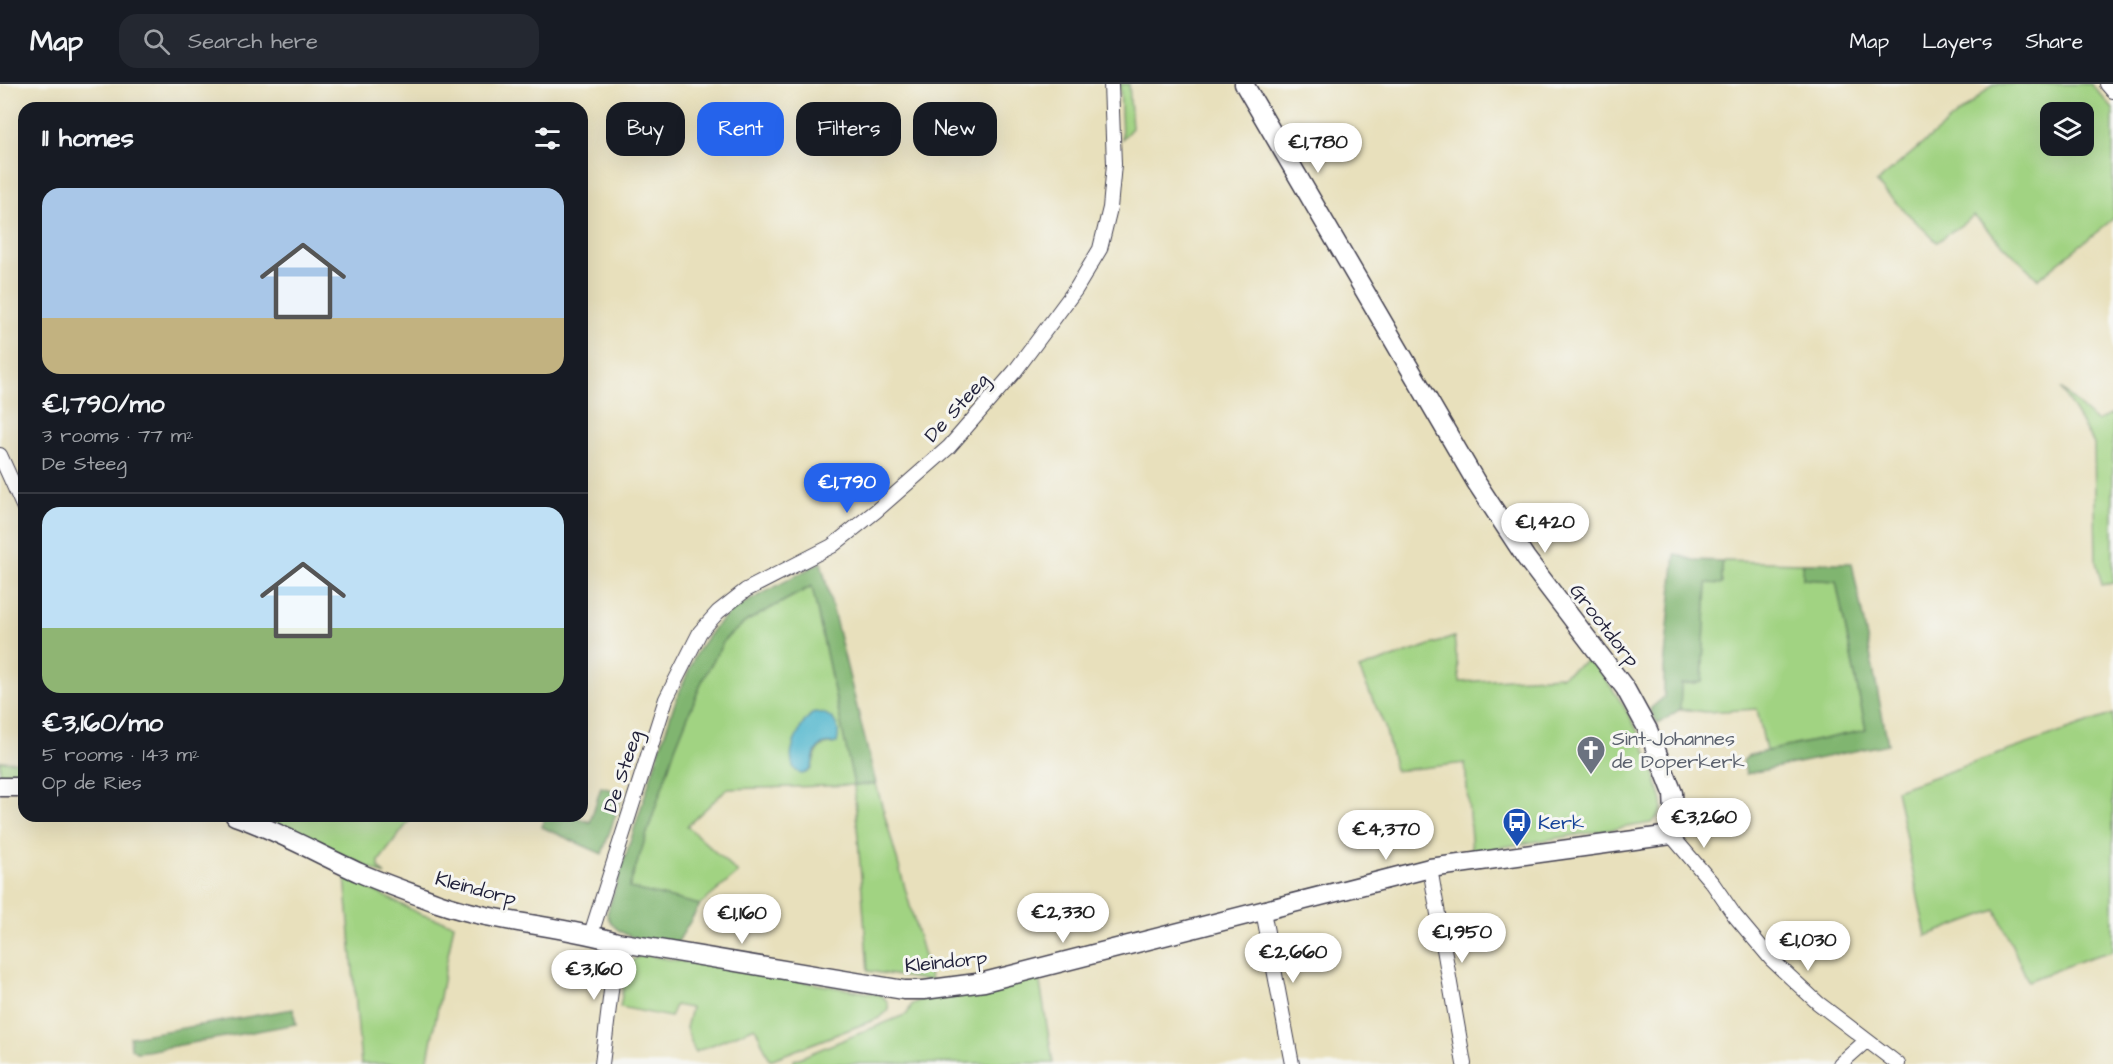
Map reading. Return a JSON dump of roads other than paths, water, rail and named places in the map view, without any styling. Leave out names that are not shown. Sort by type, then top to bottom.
[{"type":"street","name":"De Steeg","points":[[591,934],[666,699],[700,632],[718,612],[746,590],[832,546],[949,447],[1015,371],[1076,289],[1100,249],[1110,208],[1114,164],[1111,84]]},
{"type":"street","name":"Grootdorp","points":[[1244,84],[1476,482],[1526,558],[1625,688],[1648,730],[1673,793],[1674,815],[1671,835]]},
{"type":"street","points":[[2107,84],[2113,91]]},
{"type":"street","points":[[0,454],[18,494]]},
{"type":"street","points":[[0,787],[18,787]]},
{"type":"street","name":"Kleindorp","points":[[253,822],[361,873],[440,904],[525,925],[591,934],[617,942],[893,988],[924,990],[984,982],[1430,868],[1671,835]]},
{"type":"street","points":[[1671,835],[1713,884],[1735,916],[1772,960],[1818,1003],[1898,1064]]},
{"type":"street","points":[[1430,868],[1464,1064]]},
{"type":"street","points":[[1263,911],[1292,1064]]},
{"type":"street","points":[[602,1064],[617,942]]},
{"type":"street","points":[[1840,1064],[1866,1041]]},
{"type":"water","points":[[815,712],[826,715],[834,721],[838,731],[837,743],[824,744],[818,748],[810,770],[801,774],[795,770],[793,765],[792,750],[805,721]]},
{"type":"place","name":"Sint-Johannes de Doperkerk","points":[[1591,776]]},
{"type":"place","name":"Kerk","points":[[1517,848]]}]
